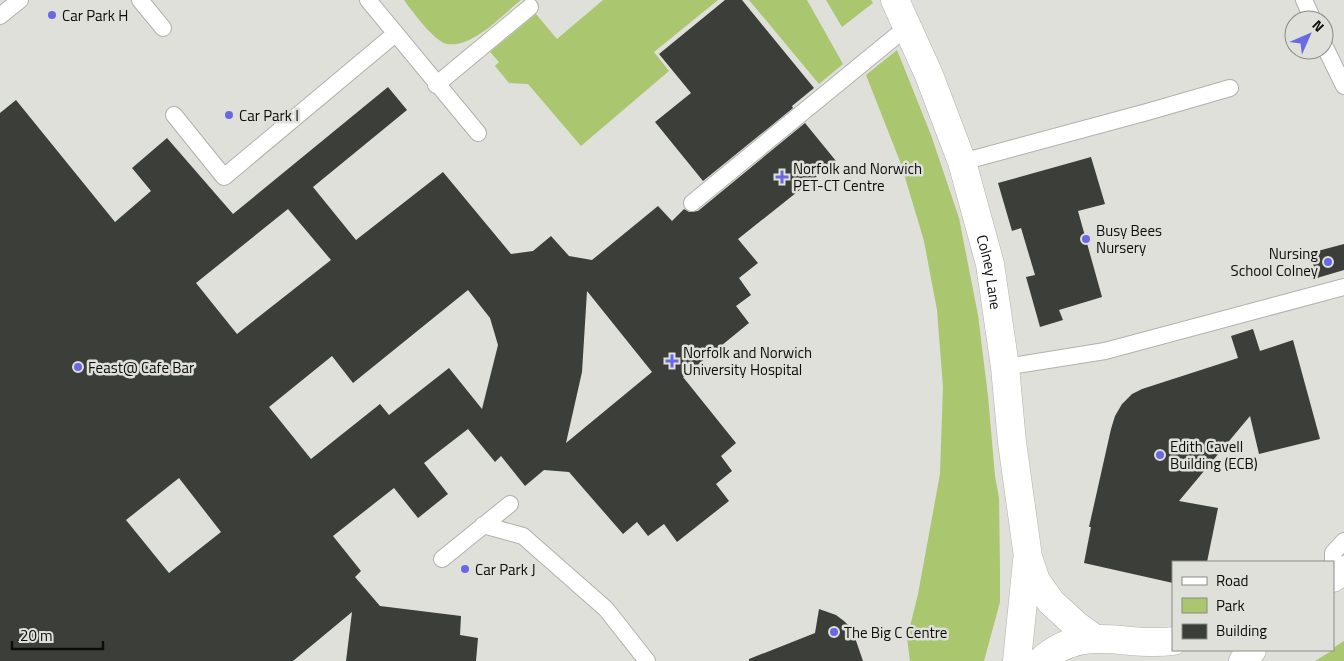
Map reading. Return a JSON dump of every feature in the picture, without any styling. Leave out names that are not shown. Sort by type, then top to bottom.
[{"type":"street","name":"Colney Lane","points":[[895,0],[928,75],[962,162],[990,264],[1005,367],[1012,442],[1028,557],[1036,581],[1051,602],[1076,625],[1094,638]]},
{"type":"street","name":"Colney Lane","points":[[1017,661],[1024,611],[1028,557]]},
{"type":"street","points":[[1041,661],[1071,643],[1094,638],[1172,641]]},
{"type":"street","points":[[1126,640],[1156,654],[1164,661]]},
{"type":"lane","points":[[0,16],[20,0]]},
{"type":"lane","points":[[140,0],[163,28]]},
{"type":"lane","points":[[368,0],[478,133]]},
{"type":"lane","points":[[436,84],[530,7]]},
{"type":"lane","points":[[692,203],[907,26]]},
{"type":"lane","points":[[174,115],[224,177],[395,34]]},
{"type":"lane","points":[[1331,60],[1344,86]]},
{"type":"lane","points":[[962,162],[1230,88]]},
{"type":"lane","points":[[1005,367],[1105,352],[1344,287]]},
{"type":"lane","points":[[442,559],[510,504]]},
{"type":"lane","points":[[483,525],[523,536],[606,609],[647,661]]},
{"type":"lane","points":[[1333,561],[1333,553],[1344,541]]},
{"type":"green space","points":[[404,0],[521,0],[477,36],[457,44],[447,44],[430,32]]},
{"type":"green space","points":[[603,0],[718,0],[654,52],[669,71],[581,146],[528,84],[509,83],[495,66],[499,62],[490,52],[536,14],[557,39]]},
{"type":"green space","points":[[749,0],[807,0],[843,64],[819,84]]},
{"type":"green space","points":[[826,0],[871,0],[873,3],[842,27]]},
{"type":"green space","points":[[897,50],[931,135],[959,218],[978,315],[999,498],[1000,602],[984,661],[910,661],[907,638],[918,594],[940,474],[943,387],[937,310],[924,241],[901,164],[866,75]]},
{"type":"green space","points":[[1344,641],[1344,661],[1315,661],[1334,651],[1334,647]]},
{"type":"building","points":[[725,0],[742,0],[814,88],[792,106],[793,108],[703,181],[655,122],[691,93],[659,54]]},
{"type":"building","points":[[388,87],[407,110],[313,187],[356,240],[443,172],[511,254],[533,251],[551,236],[569,256],[592,260],[658,206],[672,221],[684,209],[689,212],[698,211],[805,123],[836,161],[738,239],[758,263],[739,278],[751,295],[736,306],[749,323],[683,377],[736,443],[721,456],[732,471],[716,484],[729,501],[677,542],[664,524],[648,536],[637,522],[623,534],[569,472],[544,470],[525,486],[501,456],[495,462],[468,429],[424,463],[448,494],[418,518],[394,488],[333,536],[361,571],[355,577],[380,606],[461,616],[460,635],[478,638],[476,661],[346,661],[352,612],[293,661],[0,661],[0,113],[16,100],[115,222],[151,191],[132,168],[167,138],[233,214]],"holes":[[[288,209],[331,260],[237,334],[196,283]],[[468,290],[490,318],[498,345],[482,409],[449,368],[389,415],[380,404],[311,459],[269,407],[332,356],[353,383]],[[587,291],[652,372],[566,443],[582,372]],[[179,478],[221,532],[169,573],[126,520]]]},
{"type":"building","points":[[1091,157],[1105,204],[1078,211],[1102,297],[1059,310],[1063,320],[1040,327],[1026,277],[1035,275],[1021,228],[1012,231],[998,183]]},
{"type":"building","name":"Nursing School Colney","points":[[1344,244],[1344,270],[1317,278],[1310,253]]},
{"type":"building","name":"Edith Cavell Building (ECB)","points":[[1253,329],[1260,351],[1293,340],[1320,439],[1259,454],[1250,416],[1179,501],[1218,508],[1207,561],[1172,561],[1172,583],[1084,563],[1091,527],[1089,527],[1111,429],[1115,416],[1122,404],[1132,394],[1142,389],[1238,358],[1231,336]]},
{"type":"building","name":"The Big C Centre","points":[[819,609],[836,615],[852,629],[863,661],[749,661],[749,659],[815,633]]},
{"type":"place","name":"Car Park H","points":[[52,15]]},
{"type":"place","name":"Car Park I","points":[[229,115]]},
{"type":"place","name":"Norfolk and Norwich PET-CT Centre","points":[[782,177]]},
{"type":"place","name":"Busy Bees Nursery","points":[[1086,239]]},
{"type":"place","name":"Nursing School Colney","points":[[1328,262]]},
{"type":"place","name":"Norfolk and Norwich University Hospital","points":[[672,361]]},
{"type":"place","name":"Feast@ Cafe Bar","points":[[78,367]]},
{"type":"place","name":"Edith Cavell Building (ECB)","points":[[1160,455]]},
{"type":"place","name":"Car Park J","points":[[465,569]]},
{"type":"place","name":"The Big C Centre","points":[[834,632]]}]
